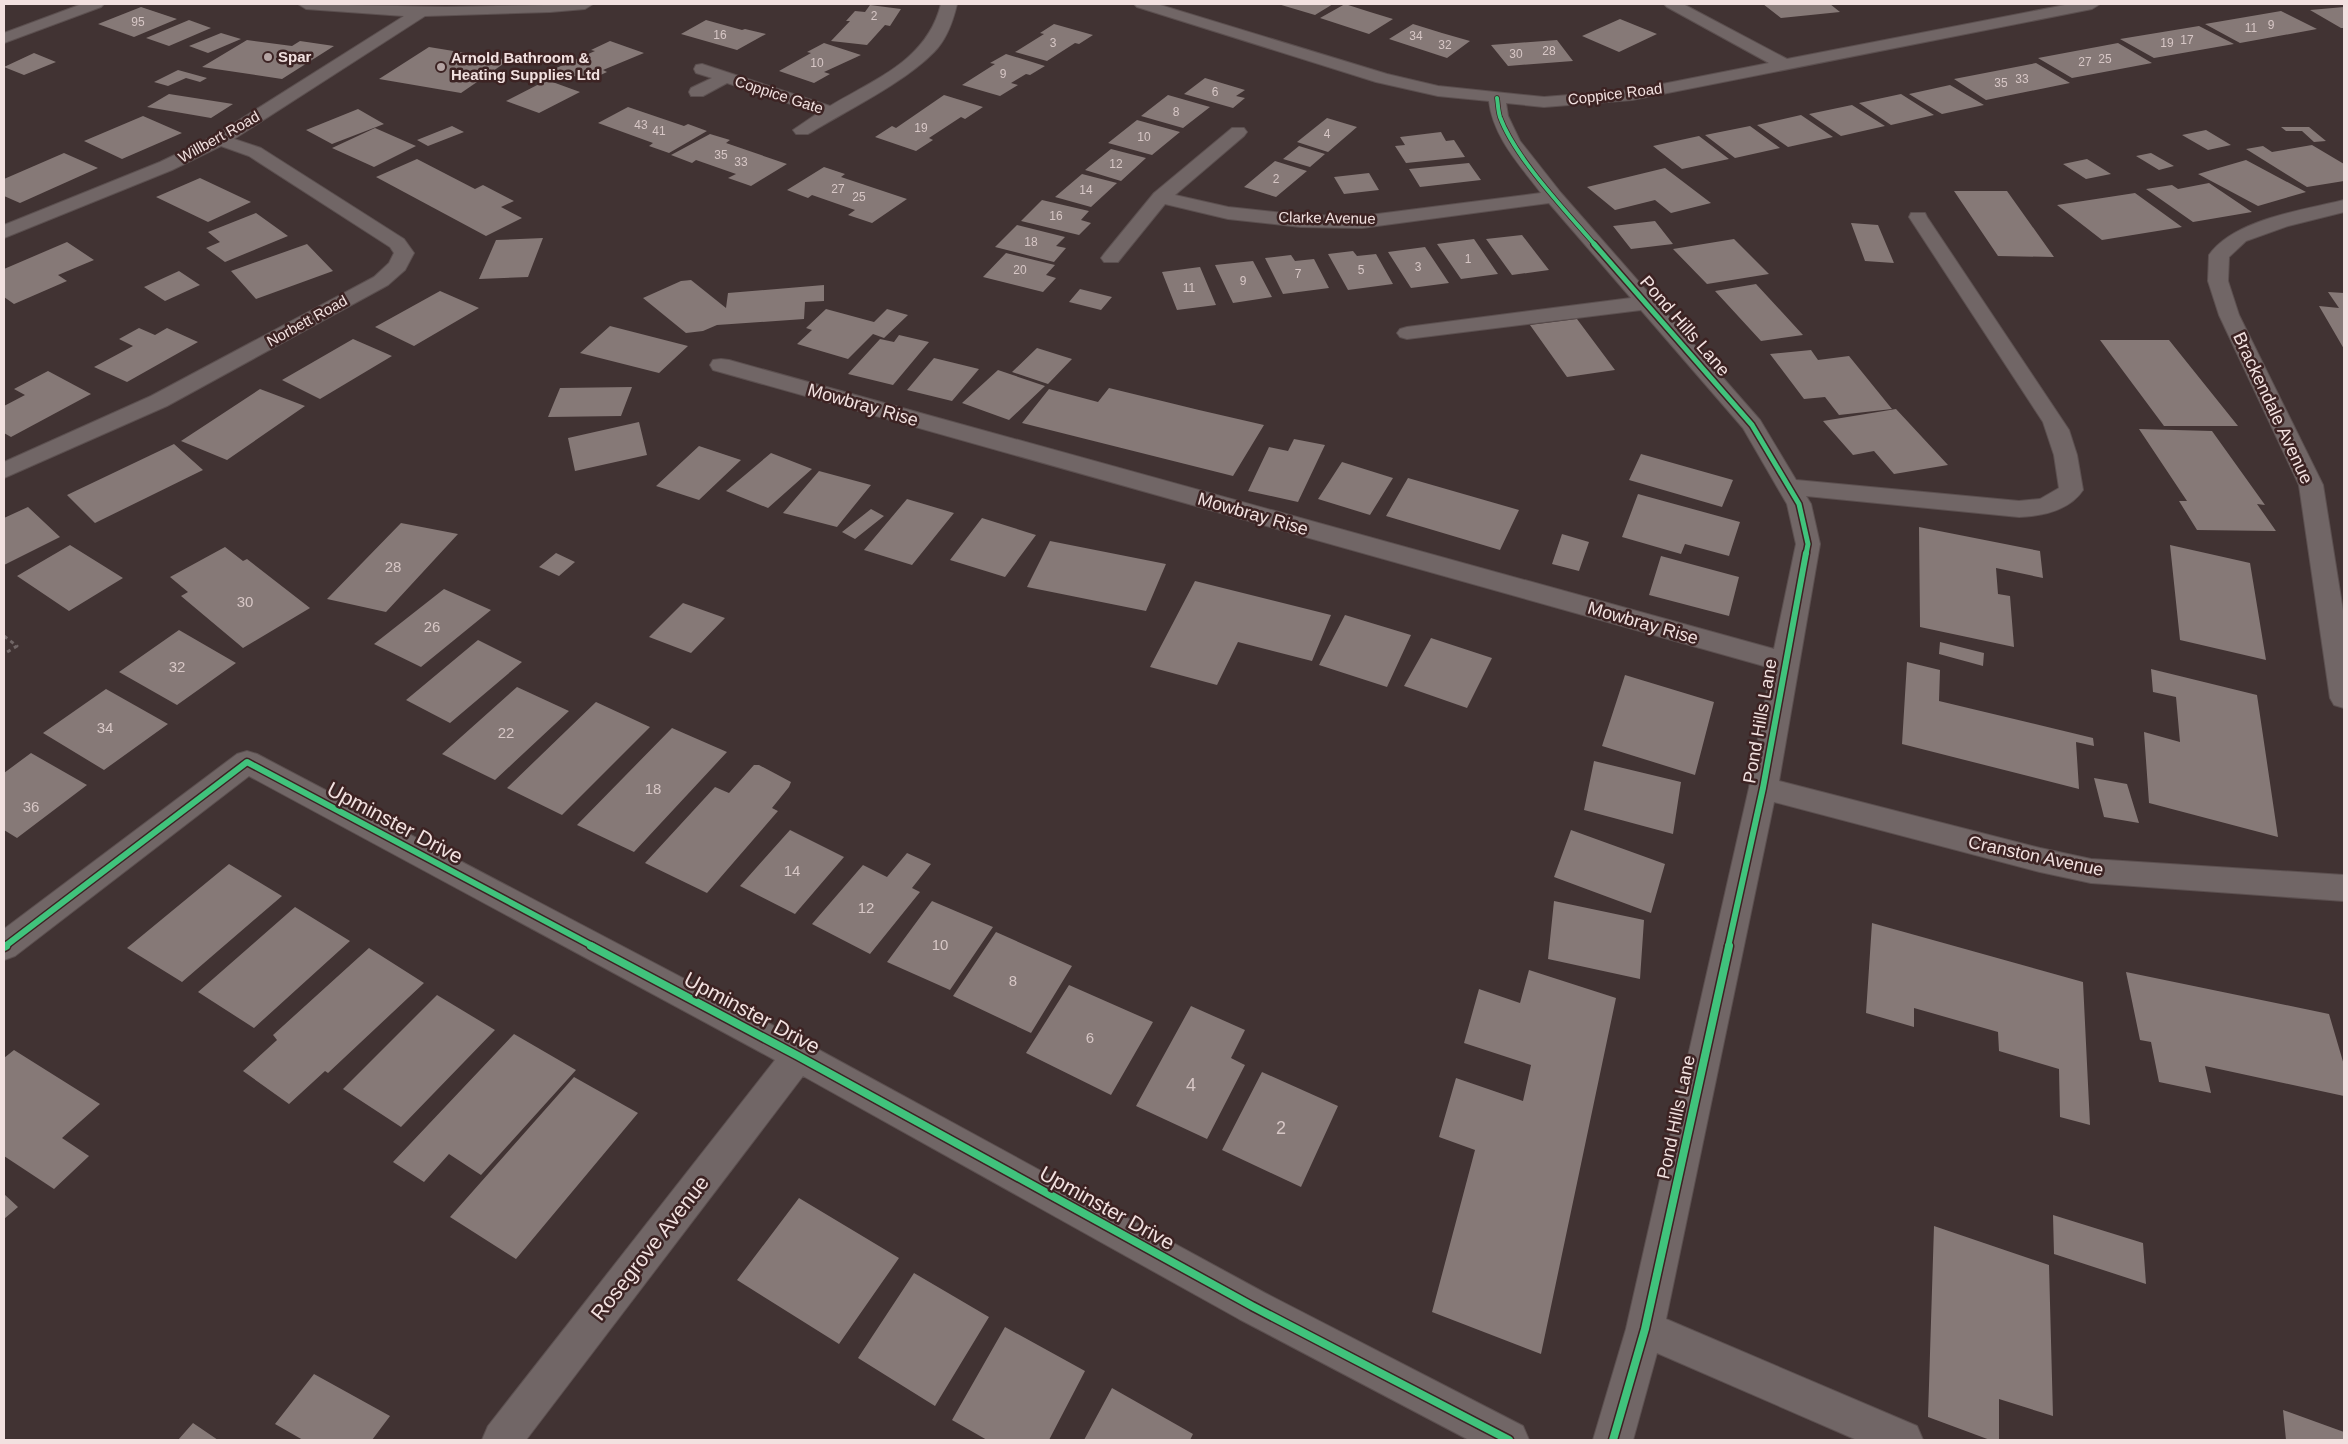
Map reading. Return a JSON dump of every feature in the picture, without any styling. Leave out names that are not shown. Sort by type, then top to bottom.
[{"type":"street","points":[[4,38],[96,4]]},
{"type":"street","points":[[306,4],[352,10],[420,13],[514,11],[585,4]]},
{"type":"street","name":"Coppice Gate","points":[[802,130],[904,69],[929,48],[944,24],[949,4]]},
{"type":"street","name":"Coppice Road","points":[[1142,4],[1382,78],[1438,91],[1544,102],[1632,95],[1787,66],[2092,4]]},
{"type":"street","points":[[1672,4],[1787,66]]},
{"type":"street","name":"Willbert Road","points":[[4,232],[166,166],[220,140],[420,13]]},
{"type":"street","name":"Coppice Gate","points":[[702,69],[832,112]]},
{"type":"street","name":"Coppice Gate","points":[[697,92],[726,77]]},
{"type":"street","name":"Pond Hills Lane","points":[[1497,98],[1499,116],[1512,142],[1554,196],[1752,425],[1799,504],[1808,544],[1763,788],[1646,1330],[1613,1440]]},
{"type":"street","points":[[1111,258],[1161,197],[1238,132]]},
{"type":"street","name":"Norbett Road","points":[[4,471],[159,401],[381,281],[398,266],[404,253],[397,243],[255,152],[220,140]]},
{"type":"street","name":"Clarke Avenue","points":[[1161,197],[1228,213],[1301,221],[1362,222],[1554,196]]},
{"type":"street","name":"Brackendale Avenue","points":[[2344,206],[2281,222],[2239,237],[2219,254],[2218,281],[2229,316],[2311,485],[2344,698]]},
{"type":"street","points":[[1790,487],[2019,509],[2043,508],[2060,501],[2071,490],[2069,464],[2064,445],[2054,422],[1918,217]]},
{"type":"street","points":[[1407,333],[1593,308],[1645,303]]},
{"type":"street","name":"Mowbray Rise","points":[[721,365],[1785,662]]},
{"type":"street","name":"Upminster Drive","points":[[4,946],[247,762],[798,1056],[1252,1306],[1509,1440]]},
{"type":"street","name":"Cranston Avenue","points":[[1763,788],[2040,860],[2091,871],[2344,888]]},
{"type":"street","name":"Rosegrove Avenue","points":[[502,1440],[798,1056]]},
{"type":"street","points":[[1646,1330],[1904,1440]]},
{"type":"path","points":[[4,636],[17,646],[4,654]]},
{"type":"building","points":[[1278,4],[1333,4],[1315,15]]},
{"type":"building","points":[[1345,4],[1393,19],[1369,34],[1320,18]]},
{"type":"building","points":[[1763,4],[1830,4],[1840,12],[1781,18]]},
{"type":"building","points":[[870,5],[901,9],[890,26],[885,25],[867,45],[831,41],[850,21],[846,21],[855,11],[865,12]]},
{"type":"building","points":[[141,7],[177,19],[134,37],[98,24]]},
{"type":"building","points":[[2344,7],[2344,28],[2310,10]]},
{"type":"building","points":[[2281,11],[2317,29],[2240,43],[2205,24]]},
{"type":"building","points":[[1620,19],[1657,34],[1619,52],[1582,36]]},
{"type":"building","points":[[189,20],[211,28],[169,46],[146,38]]},
{"type":"building","points":[[706,20],[742,30],[766,34],[737,50],[681,34]]},
{"type":"building","points":[[1054,24],[1093,35],[1079,44],[1075,43],[1047,61],[1015,52],[1044,34],[1040,33]]},
{"type":"building","points":[[1413,24],[1470,41],[1447,58],[1389,39]]},
{"type":"building","points":[[2199,26],[2234,44],[2154,58],[2120,39]]},
{"type":"building","points":[[221,33],[241,39],[208,53],[189,46]]},
{"type":"building","name":"Spar","points":[[247,40],[292,46],[300,41],[334,46],[282,79],[202,67]]},
{"type":"building","points":[[1557,40],[1573,61],[1508,66],[1491,45]]},
{"type":"building","points":[[610,41],[644,53],[603,70],[607,72],[588,81],[554,69],[595,51],[591,50]]},
{"type":"building","points":[[824,43],[861,55],[824,72],[830,74],[814,83],[779,71],[811,53],[807,52]]},
{"type":"building","points":[[2118,43],[2152,63],[2072,78],[2038,58]]},
{"type":"building","points":[[429,47],[509,60],[461,93],[379,79]]},
{"type":"building","points":[[34,53],[56,62],[24,75],[4,67]]},
{"type":"building","points":[[1006,54],[1045,66],[1011,83],[1018,85],[1000,96],[962,85],[995,64],[990,63]]},
{"type":"building","points":[[2036,63],[2070,83],[1986,100],[1954,79]]},
{"type":"building","points":[[178,70],[207,78],[200,82],[186,78],[168,86],[154,82]]},
{"type":"building","points":[[1205,78],[1245,90],[1236,96],[1245,98],[1233,108],[1184,94]]},
{"type":"building","points":[[547,80],[580,92],[539,113],[506,101]]},
{"type":"building","points":[[1950,85],[1984,105],[1942,114],[1909,94]]},
{"type":"building","points":[[169,94],[233,104],[211,118],[147,107]]},
{"type":"building","points":[[1901,94],[1934,115],[1891,125],[1859,103]]},
{"type":"building","points":[[944,95],[983,107],[965,119],[961,117],[929,138],[933,140],[916,151],[875,137],[892,126],[896,128]]},
{"type":"building","points":[[1168,95],[1210,107],[1183,128],[1141,116]]},
{"type":"building","points":[[1852,105],[1885,126],[1841,136],[1809,114]]},
{"type":"building","points":[[628,107],[684,126],[688,124],[707,131],[669,153],[649,146],[653,143],[598,123]]},
{"type":"building","points":[[358,109],[384,124],[332,144],[306,130]]},
{"type":"building","points":[[1801,115],[1833,137],[1788,147],[1757,125]]},
{"type":"building","points":[[143,116],[182,133],[122,159],[84,141]]},
{"type":"building","points":[[1327,118],[1357,127],[1328,152],[1297,142]]},
{"type":"building","points":[[1137,120],[1180,132],[1152,155],[1108,143]]},
{"type":"building","points":[[452,126],[464,132],[428,146],[417,140]]},
{"type":"building","points":[[1750,126],[1780,148],[1735,158],[1705,135]]},
{"type":"building","points":[[2281,127],[2309,127],[2326,141],[2314,142],[2302,131],[2286,131]]},
{"type":"building","points":[[375,128],[416,146],[374,167],[332,148]]},
{"type":"building","points":[[2206,130],[2231,145],[2208,150],[2182,135]]},
{"type":"building","points":[[1441,132],[1446,141],[1454,140],[1465,157],[1406,163],[1395,146],[1405,145],[1400,137]]},
{"type":"building","points":[[710,134],[730,140],[726,143],[787,164],[751,186],[728,178],[736,174],[696,160],[692,163],[671,155]]},
{"type":"building","points":[[1699,136],[1729,159],[1682,169],[1653,146]]},
{"type":"building","points":[[2312,145],[2344,164],[2344,181],[2307,187],[2246,149],[2263,146],[2272,152]]},
{"type":"building","points":[[1299,146],[1325,154],[1310,167],[1283,159]]},
{"type":"building","points":[[1111,149],[1146,158],[1121,181],[1085,170]]},
{"type":"building","points":[[64,153],[98,168],[20,203],[4,196],[4,179]]},
{"type":"building","points":[[2151,153],[2174,166],[2159,170],[2136,156]]},
{"type":"building","points":[[417,159],[475,189],[483,185],[514,201],[501,207],[522,218],[486,236],[376,177]]},
{"type":"building","points":[[2087,159],[2111,174],[2086,179],[2063,164]]},
{"type":"building","points":[[2246,160],[2306,192],[2258,206],[2198,174]]},
{"type":"building","points":[[1275,161],[1307,171],[1276,197],[1244,187]]},
{"type":"building","points":[[1469,163],[1481,180],[1420,187],[1409,169]]},
{"type":"building","points":[[824,167],[845,174],[841,177],[907,199],[872,223],[848,215],[855,210],[812,195],[808,198],[787,190]]},
{"type":"building","points":[[1665,168],[1711,203],[1671,213],[1655,200],[1615,210],[1587,187]]},
{"type":"building","points":[[1369,173],[1379,190],[1344,194],[1334,177]]},
{"type":"building","points":[[1082,174],[1117,183],[1091,207],[1055,197]]},
{"type":"building","points":[[200,178],[251,202],[208,222],[156,197]]},
{"type":"building","points":[[2209,183],[2252,212],[2193,222],[2146,189],[2172,185],[2178,189]]},
{"type":"building","points":[[1954,191],[2007,191],[2054,257],[1998,256]]},
{"type":"building","points":[[2135,193],[2182,227],[2102,240],[2057,205]]},
{"type":"building","points":[[1042,200],[1089,211],[1081,220],[1091,223],[1079,235],[1021,221]]},
{"type":"building","points":[[256,213],[288,236],[225,262],[206,248],[220,242],[208,232]]},
{"type":"building","points":[[1655,221],[1673,244],[1631,249],[1613,226]]},
{"type":"building","points":[[1851,223],[1878,225],[1894,263],[1865,261]]},
{"type":"building","points":[[1017,225],[1065,237],[1056,246],[1066,248],[1054,262],[995,247]]},
{"type":"building","points":[[1522,235],[1549,270],[1512,275],[1486,239]]},
{"type":"building","points":[[543,238],[528,277],[479,279],[496,240]]},
{"type":"building","points":[[1474,239],[1498,274],[1461,279],[1437,244]]},
{"type":"building","points":[[1734,239],[1769,274],[1707,284],[1673,249]]},
{"type":"building","points":[[67,242],[94,260],[58,275],[67,281],[14,304],[4,297],[4,269]]},
{"type":"building","points":[[307,244],[333,271],[256,299],[231,271]]},
{"type":"building","points":[[1425,247],[1449,283],[1411,288],[1388,252]]},
{"type":"building","points":[[1353,251],[1357,256],[1376,254],[1393,284],[1348,290],[1328,254]]},
{"type":"building","points":[[1006,253],[1055,265],[1046,275],[1056,278],[1043,292],[983,277]]},
{"type":"building","points":[[1291,255],[1295,261],[1314,259],[1329,288],[1283,294],[1265,258]]},
{"type":"building","points":[[1253,261],[1272,297],[1233,303],[1215,265]]},
{"type":"building","points":[[1200,267],[1216,305],[1177,310],[1162,272]]},
{"type":"building","points":[[179,271],[200,285],[165,301],[144,287]]},
{"type":"building","points":[[691,280],[726,308],[728,293],[824,285],[824,301],[805,302],[804,319],[717,325],[703,331],[686,333],[643,298],[681,281]]},
{"type":"building","points":[[1756,284],[1803,335],[1761,341],[1715,291]]},
{"type":"building","points":[[1080,289],[1112,297],[1101,310],[1069,302]]},
{"type":"building","points":[[440,291],[479,308],[414,346],[375,327]]},
{"type":"building","points":[[2328,292],[2344,293],[2344,349],[2319,306],[2339,308]]},
{"type":"building","points":[[826,309],[874,322],[887,309],[908,315],[884,338],[873,334],[848,359],[797,344],[812,330],[806,328]]},
{"type":"building","points":[[1577,319],[1615,370],[1567,377],[1530,325]]},
{"type":"building","points":[[610,326],[688,346],[659,373],[580,353]]},
{"type":"building","points":[[139,328],[155,335],[167,328],[198,342],[127,382],[94,367],[133,346],[119,339]]},
{"type":"building","points":[[899,335],[929,342],[893,385],[848,374],[880,339],[894,342]]},
{"type":"building","points":[[353,339],[392,356],[320,399],[282,380]]},
{"type":"building","points":[[2100,340],[2169,340],[2238,426],[2164,426]]},
{"type":"building","points":[[1037,348],[1072,359],[1048,384],[1012,372]]},
{"type":"building","points":[[1811,350],[1818,360],[1849,356],[1892,409],[1839,415],[1825,397],[1804,399],[1770,354]]},
{"type":"building","points":[[934,358],[979,369],[952,401],[907,390]]},
{"type":"building","points":[[998,370],[1045,386],[1009,420],[962,403]]},
{"type":"building","points":[[48,371],[91,394],[11,437],[4,433],[4,406],[25,395],[14,389]]},
{"type":"building","points":[[632,387],[621,416],[548,417],[560,388]]},
{"type":"building","points":[[1109,388],[1264,425],[1233,476],[1022,423],[1049,389],[1098,402]]},
{"type":"building","points":[[260,389],[305,406],[227,460],[181,441]]},
{"type":"building","points":[[1896,409],[1948,465],[1894,474],[1874,451],[1853,455],[1823,421]]},
{"type":"building","points":[[639,422],[647,455],[575,471],[568,438]]},
{"type":"building","points":[[2139,429],[2212,431],[2265,505],[2257,504],[2276,531],[2197,530],[2179,501],[2187,501]]},
{"type":"building","points":[[1294,439],[1325,445],[1298,502],[1248,491],[1269,447],[1288,451]]},
{"type":"building","points":[[174,444],[203,470],[95,523],[67,495]]},
{"type":"building","points":[[699,446],[741,460],[699,500],[656,486]]},
{"type":"building","points":[[771,453],[812,469],[768,508],[726,491]]},
{"type":"building","points":[[1641,454],[1733,480],[1722,507],[1629,480]]},
{"type":"building","points":[[1342,462],[1393,478],[1370,515],[1318,499]]},
{"type":"building","points":[[819,471],[871,485],[837,527],[783,513]]},
{"type":"building","points":[[1408,478],[1519,510],[1500,550],[1386,516]]},
{"type":"building","points":[[1638,494],[1740,522],[1729,556],[1685,544],[1681,554],[1622,537]]},
{"type":"building","points":[[907,499],[954,513],[912,565],[864,550]]},
{"type":"building","points":[[28,507],[60,537],[4,565],[4,518]]},
{"type":"building","points":[[871,509],[884,516],[855,539],[842,532]]},
{"type":"building","points":[[982,518],[1036,535],[1005,577],[950,560]]},
{"type":"building","points":[[401,523],[458,534],[386,612],[327,599]]},
{"type":"building","points":[[1919,527],[2040,551],[2043,578],[1996,568],[1998,594],[2010,596],[2014,647],[1920,627]]},
{"type":"building","points":[[1562,534],[1589,542],[1579,571],[1552,564]]},
{"type":"building","points":[[1050,541],[1166,564],[1146,611],[1027,587]]},
{"type":"building","points":[[70,545],[123,578],[69,611],[17,576]]},
{"type":"building","points":[[2170,545],[2250,563],[2266,660],[2180,640]]},
{"type":"building","points":[[225,547],[243,561],[247,559],[310,608],[243,648],[181,596],[188,592],[170,577]]},
{"type":"building","points":[[556,553],[575,562],[559,576],[539,567]]},
{"type":"building","points":[[1661,556],[1739,577],[1729,616],[1649,595]]},
{"type":"building","points":[[1195,581],[1331,615],[1312,661],[1238,642],[1217,685],[1150,667]]},
{"type":"building","points":[[444,589],[491,610],[421,667],[374,644]]},
{"type":"building","points":[[683,603],[725,618],[691,653],[649,637]]},
{"type":"building","points":[[1345,615],[1411,635],[1387,687],[1319,665]]},
{"type":"building","points":[[179,630],[236,663],[177,705],[119,672]]},
{"type":"building","points":[[1431,638],[1492,658],[1467,708],[1404,686]]},
{"type":"building","points":[[478,640],[522,662],[450,723],[406,700]]},
{"type":"building","points":[[1940,642],[1984,653],[1983,666],[1939,654]]},
{"type":"building","points":[[1907,662],[1940,670],[1939,701],[2093,738],[2094,746],[2076,742],[2079,789],[1902,744]]},
{"type":"building","points":[[2151,669],[2257,695],[2278,837],[2149,803],[2144,732],[2180,742],[2176,697],[2153,692]]},
{"type":"building","points":[[1625,675],[1714,702],[1695,775],[1602,746]]},
{"type":"building","points":[[517,687],[569,711],[495,780],[442,754]]},
{"type":"building","points":[[106,689],[168,724],[104,770],[43,733]]},
{"type":"building","points":[[596,702],[650,727],[562,815],[507,788]]},
{"type":"building","points":[[672,728],[727,752],[634,852],[577,825]]},
{"type":"building","points":[[31,753],[87,785],[17,838],[4,830],[4,773]]},
{"type":"building","points":[[1594,761],[1681,782],[1673,834],[1584,810]]},
{"type":"building","points":[[754,765],[759,765],[791,782],[772,808],[778,811],[707,893],[645,863],[715,787],[729,793]]},
{"type":"building","points":[[2094,778],[2127,784],[2139,823],[2104,817]]},
{"type":"building","points":[[790,830],[844,857],[795,914],[740,886]]},
{"type":"building","points":[[1571,830],[1665,864],[1651,913],[1554,877]]},
{"type":"building","points":[[907,853],[931,864],[912,888],[920,892],[870,954],[812,924],[863,865],[887,877]]},
{"type":"building","points":[[229,864],[282,896],[182,982],[127,948]]},
{"type":"building","points":[[932,901],[993,927],[950,990],[887,962]]},
{"type":"building","points":[[1554,901],[1644,920],[1640,979],[1548,959]]},
{"type":"building","points":[[295,907],[350,941],[254,1028],[198,992]]},
{"type":"building","points":[[1872,923],[2083,982],[2090,1125],[2060,1117],[2059,1069],[1999,1051],[1998,1032],[1914,1008],[1914,1027],[1866,1013]]},
{"type":"building","points":[[996,932],[1072,966],[1031,1033],[953,996]]},
{"type":"building","points":[[369,948],[424,983],[328,1073],[325,1071],[289,1104],[243,1071],[277,1040],[273,1035]]},
{"type":"building","points":[[1529,970],[1616,998],[1541,1354],[1432,1312],[1475,1150],[1439,1137],[1456,1078],[1523,1101],[1531,1065],[1464,1043],[1479,989],[1520,1003]]},
{"type":"building","points":[[2126,972],[2329,1014],[2344,1065],[2344,1096],[2205,1066],[2211,1093],[2159,1082],[2151,1042],[2140,1040]]},
{"type":"building","points":[[1069,985],[1153,1022],[1111,1095],[1026,1053]]},
{"type":"building","points":[[437,995],[495,1030],[401,1127],[343,1089]]},
{"type":"building","points":[[1191,1006],[1245,1030],[1231,1058],[1245,1065],[1207,1139],[1136,1106]]},
{"type":"building","points":[[514,1034],[576,1070],[481,1175],[449,1154],[424,1182],[393,1162]]},
{"type":"building","points":[[14,1050],[100,1104],[62,1138],[89,1156],[54,1189],[4,1156],[4,1058]]},
{"type":"building","points":[[1262,1072],[1338,1106],[1301,1187],[1222,1150]]},
{"type":"building","points":[[574,1077],[638,1113],[516,1259],[450,1217]]},
{"type":"building","points":[[4,1194],[18,1207],[4,1219]]},
{"type":"building","points":[[799,1198],[899,1258],[839,1344],[737,1280]]},
{"type":"building","points":[[2053,1215],[2143,1243],[2146,1284],[2054,1254]]},
{"type":"building","points":[[1934,1226],[2049,1265],[2053,1416],[1999,1399],[1999,1440],[1990,1440],[1928,1417]]},
{"type":"building","points":[[914,1273],[989,1317],[935,1406],[858,1358]]},
{"type":"building","points":[[1005,1327],[1085,1371],[1049,1440],[987,1440],[952,1420]]},
{"type":"building","points":[[314,1374],[390,1416],[372,1440],[303,1440],[275,1424]]},
{"type":"building","points":[[1112,1388],[1193,1434],[1190,1440],[1084,1440]]},
{"type":"building","points":[[2283,1410],[2344,1432],[2344,1440],[2286,1440]]},
{"type":"building","points":[[193,1423],[218,1440],[178,1440]]},
{"type":"cycle path","points":[[1497,98],[1499,116],[1512,142],[1554,197],[1752,425],[1799,504],[1808,544],[1763,788],[1645,1329],[1613,1440]]},
{"type":"cycle path","points":[[4,947],[247,762],[798,1056],[1252,1306],[1509,1440]]},
{"type":"place","name":"Spar","points":[[268,57]]},
{"type":"place","name":"Arnold Bathroom & Heating Supplies Ltd","points":[[441,67]]}]
